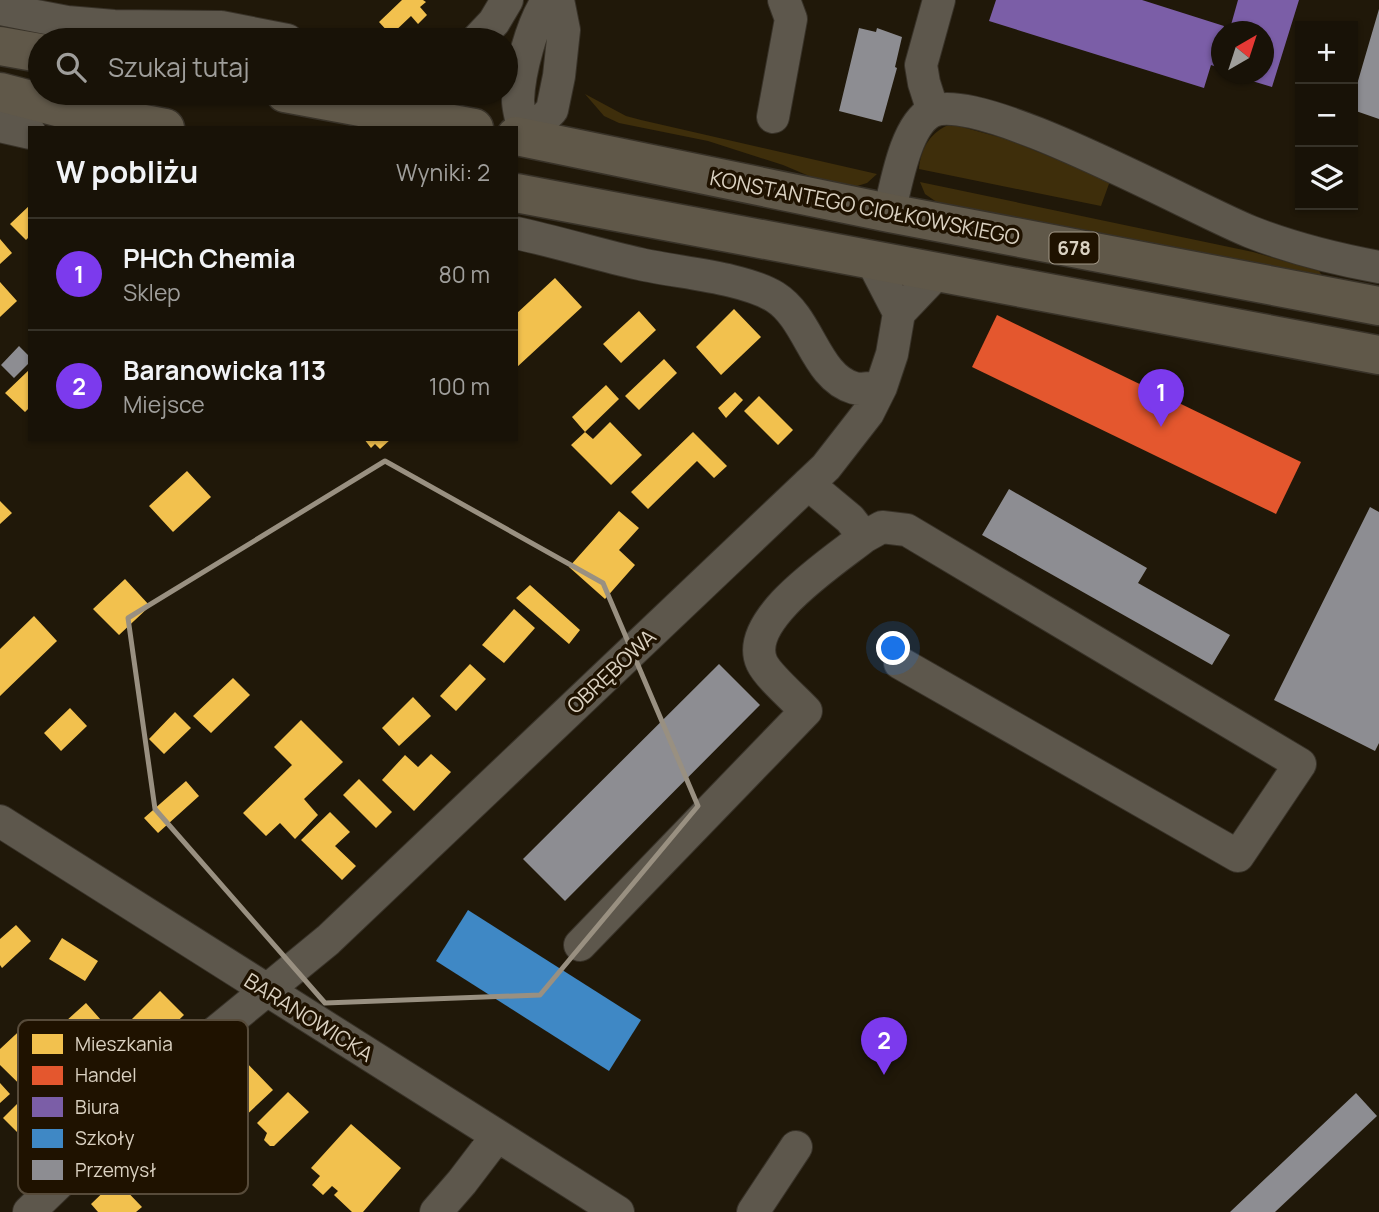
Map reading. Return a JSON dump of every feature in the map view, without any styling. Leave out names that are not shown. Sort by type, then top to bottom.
[{"type":"highway","points":[[0,46],[28,51]]},
{"type":"highway","points":[[0,92],[28,99]]},
{"type":"highway","points":[[50,105],[154,126]]},
{"type":"highway","points":[[350,105],[463,126]]},
{"type":"highway","points":[[518,162],[521,136]]},
{"type":"highway","name":"KONSTANTEGO CIOŁKOWSKIEGO","points":[[521,136],[889,213],[1379,306]]},
{"type":"highway","name":"678","points":[[518,193],[1379,355]]},
{"type":"street","points":[[488,28],[507,0]]},
{"type":"street","points":[[521,136],[518,101],[535,24],[538,14],[548,0]]},
{"type":"street","points":[[521,136],[552,110],[564,30],[558,0]]},
{"type":"street","points":[[773,117],[791,19],[784,0]]},
{"type":"street","points":[[933,111],[924,83],[922,65],[939,0]]},
{"type":"street","points":[[0,9],[67,22],[102,25],[226,28]]},
{"type":"street","points":[[889,213],[913,132],[921,119],[933,111],[950,108],[976,113],[1066,144],[1253,233],[1343,261],[1379,267]]},
{"type":"street","points":[[0,126],[28,133]]},
{"type":"street","points":[[518,234],[639,264],[737,284],[772,295],[795,314],[823,364],[838,379],[855,388],[881,387]]},
{"type":"street","points":[[871,259],[899,313],[938,272]]},
{"type":"street","name":"OBRĘBOWA","points":[[230,1020],[328,940],[826,467],[854,434],[881,387],[892,354],[899,313]]},
{"type":"street","points":[[1338,347],[1379,369]]},
{"type":"street","points":[[808,484],[850,519],[864,537]]},
{"type":"street","points":[[580,945],[806,711],[762,665],[758,647],[765,626],[784,602],[864,537],[882,527],[907,530],[1300,764],[1238,856],[900,663]]},
{"type":"street","name":"BARANOWICKA","points":[[0,821],[618,1212]]},
{"type":"street","points":[[436,1212],[497,1136]]},
{"type":"street","points":[[753,1212],[796,1147]]},
{"type":"street","name":"OBRĘBOWA","points":[[29,1212],[48,1194]]},
{"type":"highlighted area","points":[[385,461],[603,583],[698,806],[540,995],[325,1003],[155,809],[128,618]]},
{"type":"shaded area","points":[[585,94],[626,116],[877,174],[867,183],[854,187],[821,181],[783,165],[708,141],[619,123],[604,116]]},
{"type":"shaded area","points":[[951,124],[1006,139],[1110,181],[1101,206],[919,169],[922,154],[932,136]]},
{"type":"shaded area","points":[[920,182],[1253,252],[1319,271],[1323,277],[944,207],[925,194]]},
{"type":"building: Mieszkania","points":[[402,0],[426,2],[420,7],[427,15],[418,24],[411,16],[398,28],[385,28],[379,22]]},
{"type":"building: Mieszkania","points":[[28,207],[26,240],[10,224]]},
{"type":"building: Mieszkania","points":[[0,239],[12,253],[0,264]]},
{"type":"building: Mieszkania","points":[[555,278],[582,307],[518,366],[518,312]]},
{"type":"building: Mieszkania","points":[[0,282],[17,301],[0,317]]},
{"type":"building: Mieszkania","points":[[734,309],[761,337],[721,375],[696,347]]},
{"type":"building: Mieszkania","points":[[639,311],[656,330],[621,363],[603,344]]},
{"type":"building: Mieszkania","points":[[664,359],[677,373],[639,410],[625,396]]},
{"type":"building: Mieszkania","points":[[28,371],[28,409],[25,412],[5,393]]},
{"type":"building: Mieszkania","points":[[606,385],[619,399],[585,432],[572,417]]},
{"type":"building: Mieszkania","points":[[735,392],[743,400],[726,418],[718,408]]},
{"type":"building: Mieszkania","points":[[759,396],[793,430],[778,445],[744,411]]},
{"type":"building: Mieszkania","points":[[610,422],[642,455],[611,485],[571,445],[585,432],[593,439]]},
{"type":"building: Mieszkania","points":[[693,432],[727,466],[714,478],[697,461],[648,509],[631,492]]},
{"type":"building: Mieszkania","points":[[366,441],[389,441],[380,449],[375,444],[371,448]]},
{"type":"building: Mieszkania","points":[[187,471],[211,497],[173,532],[149,506]]},
{"type":"building: Mieszkania","points":[[0,501],[12,513],[0,524]]},
{"type":"building: Mieszkania","points":[[619,511],[639,528],[619,550],[635,565],[605,599],[569,567]]},
{"type":"building: Mieszkania","points":[[125,579],[150,606],[119,635],[93,609]]},
{"type":"building: Mieszkania","points":[[530,585],[580,630],[569,644],[516,598]]},
{"type":"building: Mieszkania","points":[[514,609],[535,628],[504,663],[482,645]]},
{"type":"building: Mieszkania","points":[[34,616],[57,641],[0,696],[0,649]]},
{"type":"building: Mieszkania","points":[[470,664],[486,679],[456,711],[440,696]]},
{"type":"building: Mieszkania","points":[[233,678],[250,695],[211,733],[193,716]]},
{"type":"building: Mieszkania","points":[[413,697],[431,716],[399,746],[382,728]]},
{"type":"building: Mieszkania","points":[[70,708],[87,726],[61,751],[44,733]]},
{"type":"building: Mieszkania","points":[[175,712],[191,728],[164,754],[149,739]]},
{"type":"building: Mieszkania","points":[[301,720],[343,762],[304,799],[318,815],[295,839],[280,823],[266,836],[243,813],[292,765],[274,747]]},
{"type":"building: Mieszkania","points":[[431,754],[451,772],[414,811],[382,780],[405,755],[418,767]]},
{"type":"building: Mieszkania","points":[[359,779],[392,812],[376,828],[343,795]]},
{"type":"building: Mieszkania","points":[[186,781],[199,796],[158,833],[144,818]]},
{"type":"building: Mieszkania","points":[[330,812],[350,832],[335,846],[356,866],[342,880],[301,840]]},
{"type":"building: Mieszkania","points":[[16,925],[31,941],[2,968],[0,939]]},
{"type":"building: Mieszkania","points":[[62,938],[98,961],[85,981],[49,959]]},
{"type":"building: Mieszkania","points":[[160,991],[184,1015],[179,1020],[131,1020]]},
{"type":"building: Mieszkania","points":[[86,1003],[101,1020],[67,1020]]},
{"type":"building: Mieszkania","points":[[18,1032],[18,1083],[0,1065],[0,1049]]},
{"type":"building: Mieszkania","points":[[248,1064],[273,1090],[248,1113]]},
{"type":"building: Mieszkania","points":[[0,1083],[10,1094],[0,1103]]},
{"type":"building: Mieszkania","points":[[288,1092],[309,1112],[274,1146],[270,1146],[264,1140],[267,1133],[257,1123]]},
{"type":"building: Mieszkania","points":[[18,1103],[18,1133],[3,1118]]},
{"type":"building: Mieszkania","points":[[351,1124],[401,1168],[363,1212],[352,1212],[334,1195],[338,1191],[332,1186],[323,1195],[312,1185],[320,1176],[311,1168]]},
{"type":"building: Mieszkania","points":[[101,1194],[129,1194],[142,1207],[136,1212],[98,1212],[91,1204]]},
{"type":"building: Handel","points":[[997,315],[1301,462],[1276,514],[972,367]]},
{"type":"building: Biura","points":[[996,0],[1142,0],[1211,22],[1211,65],[1204,88],[989,21]]},
{"type":"building: Biura","points":[[1238,0],[1299,0],[1274,81],[1274,21],[1232,21]]},
{"type":"building: Szkoły","points":[[468,910],[641,1020],[609,1071],[436,961]]},
{"type":"building: Przemysł","points":[[1379,9],[1379,119],[1358,112],[1358,81]]},
{"type":"building: Przemysł","points":[[859,28],[876,32],[877,28],[902,37],[895,67],[897,68],[882,122],[839,111]]},
{"type":"building: Przemysł","points":[[19,346],[28,355],[28,364],[14,378],[1,365]]},
{"type":"building: Przemysł","points":[[1009,489],[1147,568],[1138,583],[1230,635],[1212,665],[982,535]]},
{"type":"building: Przemysł","points":[[1370,507],[1379,512],[1379,743],[1375,751],[1274,700]]},
{"type":"building: Przemysł","points":[[719,664],[760,705],[565,901],[523,859]]},
{"type":"building: Przemysł","points":[[1356,1093],[1377,1116],[1275,1212],[1230,1212]]},
{"type":"place","name":"PHCh Chemia","points":[[1161,427]]},
{"type":"place","name":"Baranowicka 113","points":[[884,1075]]}]
